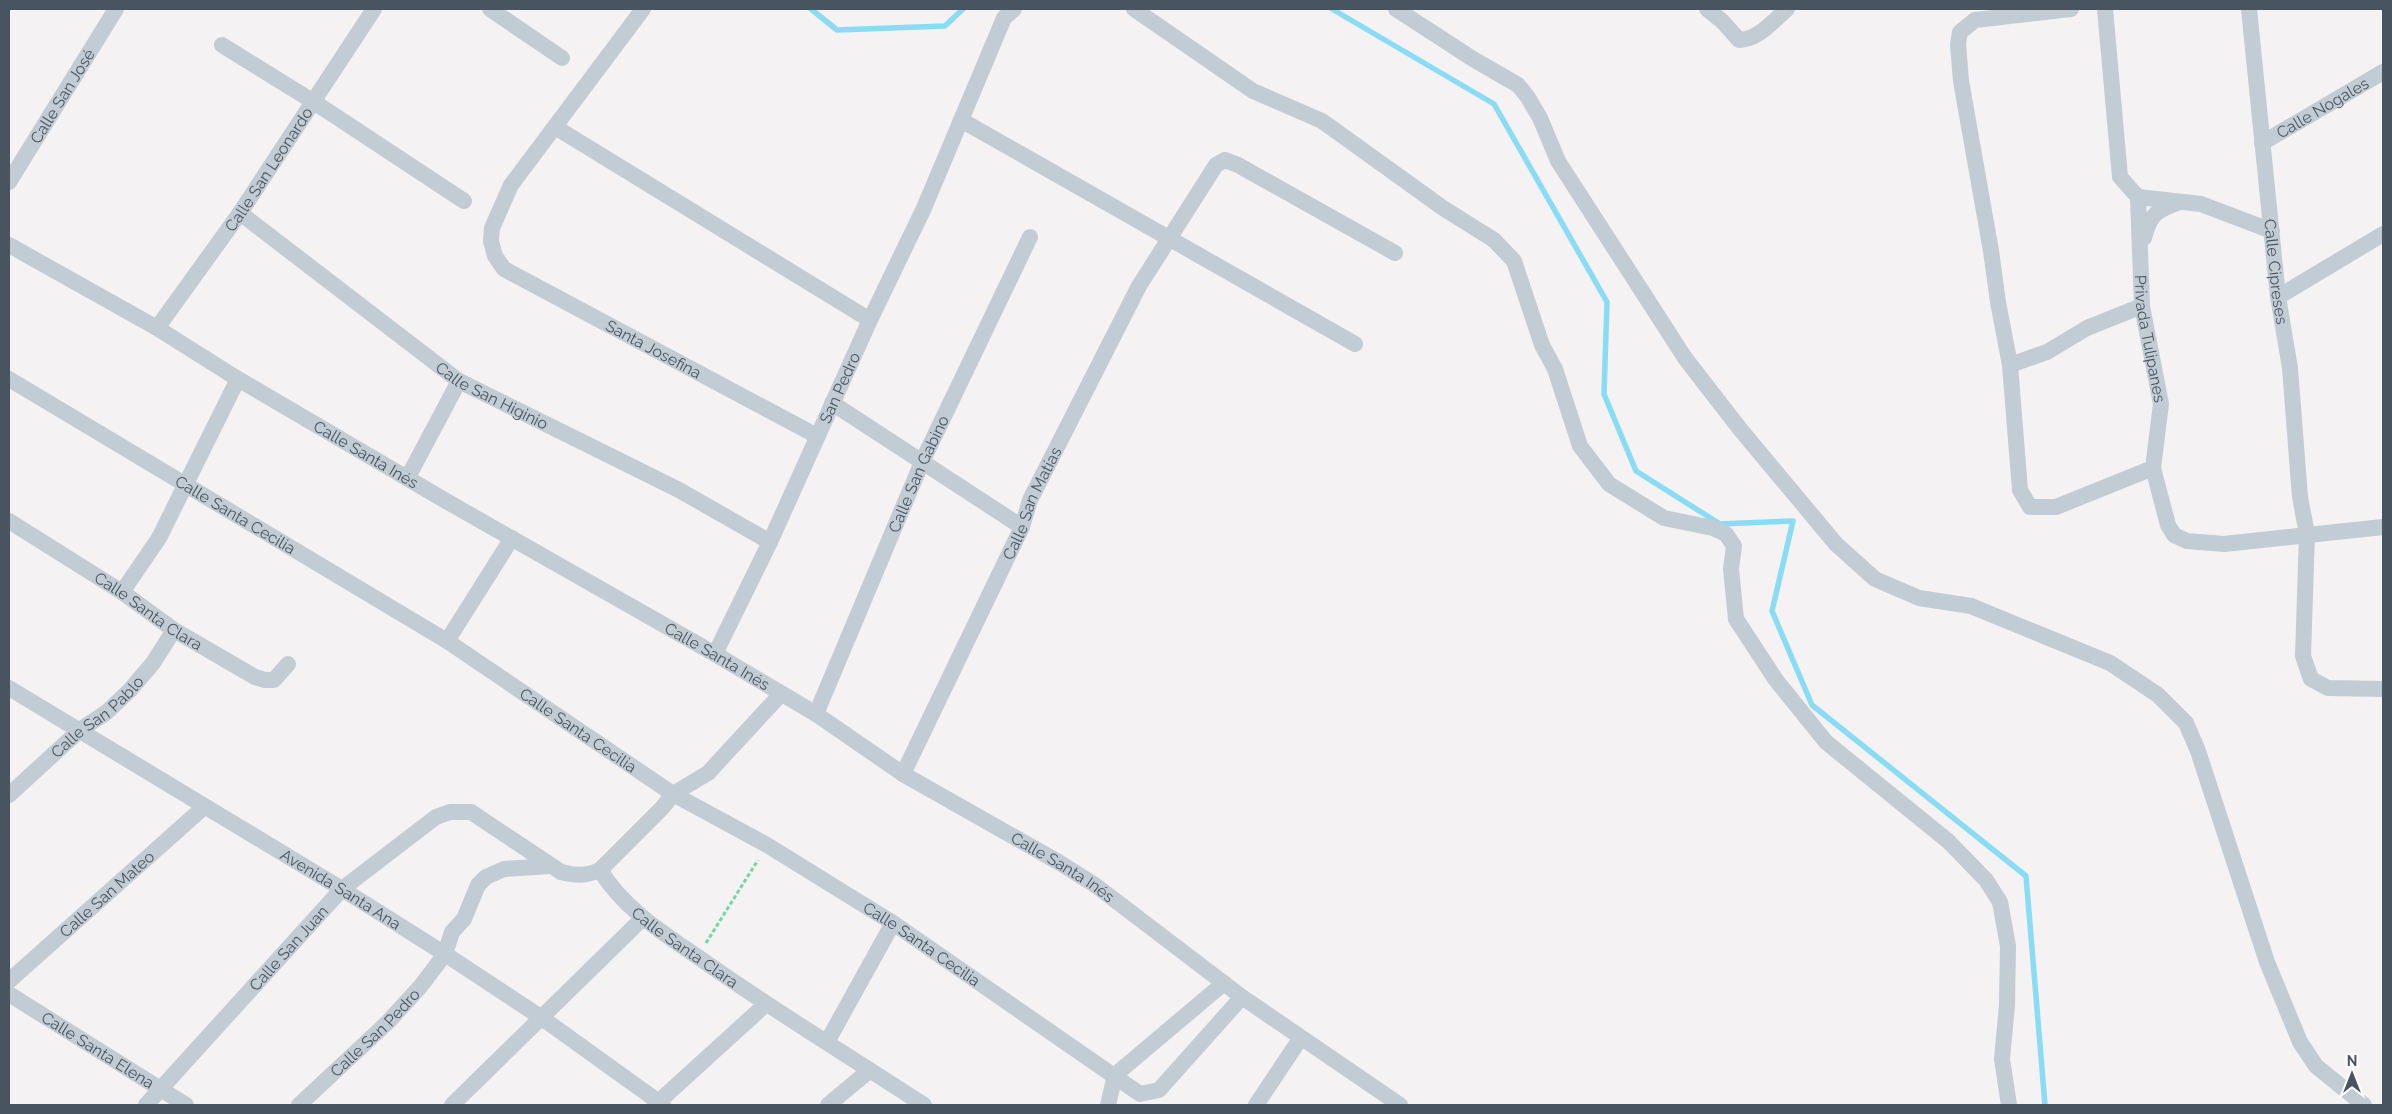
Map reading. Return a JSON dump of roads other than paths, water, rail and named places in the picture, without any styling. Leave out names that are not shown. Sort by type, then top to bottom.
[{"type":"street","name":"Calle San José","points":[[9,182],[116,9]]},
{"type":"street","name":"Calle San Leonardo","points":[[157,328],[240,213],[374,9]]},
{"type":"street","points":[[490,9],[562,58]]},
{"type":"street","points":[[643,9],[568,106],[555,127],[870,320]]},
{"type":"street","name":"San Pedro","points":[[715,654],[770,542],[870,320],[924,208],[1004,18],[1014,9]]},
{"type":"street","points":[[1134,9],[1254,91],[1322,121],[1443,208],[1494,240],[1514,261],[1542,345],[1555,369],[1580,446],[1609,484],[1664,518],[1713,528],[1726,534],[1734,546],[1731,568],[1736,619],[1776,680],[1826,742],[1948,841],[1986,880],[2000,902],[2008,946],[2007,1005],[2002,1059],[2009,1105]]},
{"type":"street","points":[[1396,9],[1473,59],[1518,85],[1540,118],[1558,161],[1684,358],[1740,430],[1836,544],[1855,562],[1875,580],[1919,598],[1971,606],[2110,663],[2158,695],[2186,723],[2198,751],[2267,962],[2300,1042],[2316,1066],[2364,1105]]},
{"type":"street","points":[[1707,9],[1722,21],[1739,40],[1754,37],[1787,9]]},
{"type":"street","points":[[2071,9],[1976,20],[1960,32],[1958,44],[1961,82],[2010,365],[2020,490],[2030,507],[2056,507],[2154,468]]},
{"type":"street","points":[[2105,9],[2120,177],[2138,197],[2201,204],[2272,231]]},
{"type":"street","name":"Calle Cipreses","points":[[2249,9],[2278,297],[2290,368],[2298,481],[2307,534],[2303,656],[2312,679],[2328,688],[2383,689]]},
{"type":"street","points":[[222,45],[314,102],[464,201]]},
{"type":"street","name":"Calle Nogales","points":[[2262,143],[2383,72]]},
{"type":"street","points":[[961,120],[1356,344]]},
{"type":"street","name":"Santa Josefina","points":[[555,127],[511,185],[492,228],[491,242],[495,256],[504,269],[817,436]]},
{"type":"street","name":"Calle San Matías","points":[[903,774],[1022,527],[1030,500],[1138,286],[1216,165],[1225,160],[1238,165],[1395,253]]},
{"type":"street","name":"Privada Tulipanes","points":[[2138,197],[2142,306],[2161,404],[2154,468],[2168,525],[2174,535],[2187,542],[2224,544],[2383,527]]},
{"type":"street","points":[[2140,250],[2146,229],[2156,212],[2181,202]]},
{"type":"street","name":"Calle San Higinio","points":[[240,213],[459,381],[679,490],[770,542]]},
{"type":"street","points":[[2278,297],[2383,234]]},
{"type":"street","name":"Calle San Gabino","points":[[816,714],[922,462],[1030,237]]},
{"type":"street","name":"Calle Santa Inés","points":[[9,245],[157,328],[238,379],[715,654],[816,714],[903,774],[1060,863],[1095,885],[1300,1039],[1400,1105]]},
{"type":"street","points":[[2010,365],[2046,352],[2087,328],[2142,306]]},
{"type":"street","name":"Calle Santa Cecilia","points":[[9,379],[447,641],[673,794],[767,846],[893,923],[1140,1094],[1159,1090],[1242,997]]},
{"type":"street","points":[[122,592],[158,538],[238,379]]},
{"type":"street","points":[[408,477],[459,381]]},
{"type":"street","points":[[832,403],[1022,527]]},
{"type":"street","name":"Calle Santa Clara","points":[[9,521],[122,592],[174,630],[255,677],[274,680],[288,664]]},
{"type":"street","points":[[447,641],[512,538]]},
{"type":"street","name":"Calle San Pablo","points":[[9,795],[80,730],[107,712],[130,690],[153,663],[174,630]]},
{"type":"street","name":"Avenida Santa Ana","points":[[9,688],[342,889],[444,954],[542,1018],[658,1104]]},
{"type":"street","points":[[551,866],[573,876],[588,875],[600,870],[663,808],[673,794],[708,773],[781,694]]},
{"type":"street","name":"Calle San Mateo","points":[[9,981],[204,807]]},
{"type":"street","name":"Calle San Juan","points":[[146,1105],[342,889],[436,817],[450,812],[471,812],[551,866]]},
{"type":"street","name":"Calle San Pedro","points":[[299,1105],[388,1022],[420,987],[444,954],[452,932],[464,919],[478,885],[486,877],[495,871],[504,869],[551,866]]},
{"type":"street","name":"Calle Santa Clara","points":[[600,870],[612,890],[643,918],[766,1004],[924,1105]]},
{"type":"street","points":[[452,1105],[643,918]]},
{"type":"street","points":[[827,1042],[893,923]]},
{"type":"street","points":[[1108,1105],[1114,1075],[1224,983]]},
{"type":"street","name":"Calle Santa Elena","points":[[9,994],[186,1105]]},
{"type":"street","points":[[658,1104],[766,1004]]},
{"type":"street","points":[[1256,1105],[1300,1039]]},
{"type":"street","points":[[828,1105],[870,1070]]},
{"type":"waterway","points":[[811,9],[837,30],[945,26],[963,9]]},
{"type":"waterway","points":[[1332,9],[1494,104],[1607,302],[1604,394],[1636,471],[1720,524],[1793,521],[1772,611],[1812,705],[2026,876],[2045,1105]]}]
